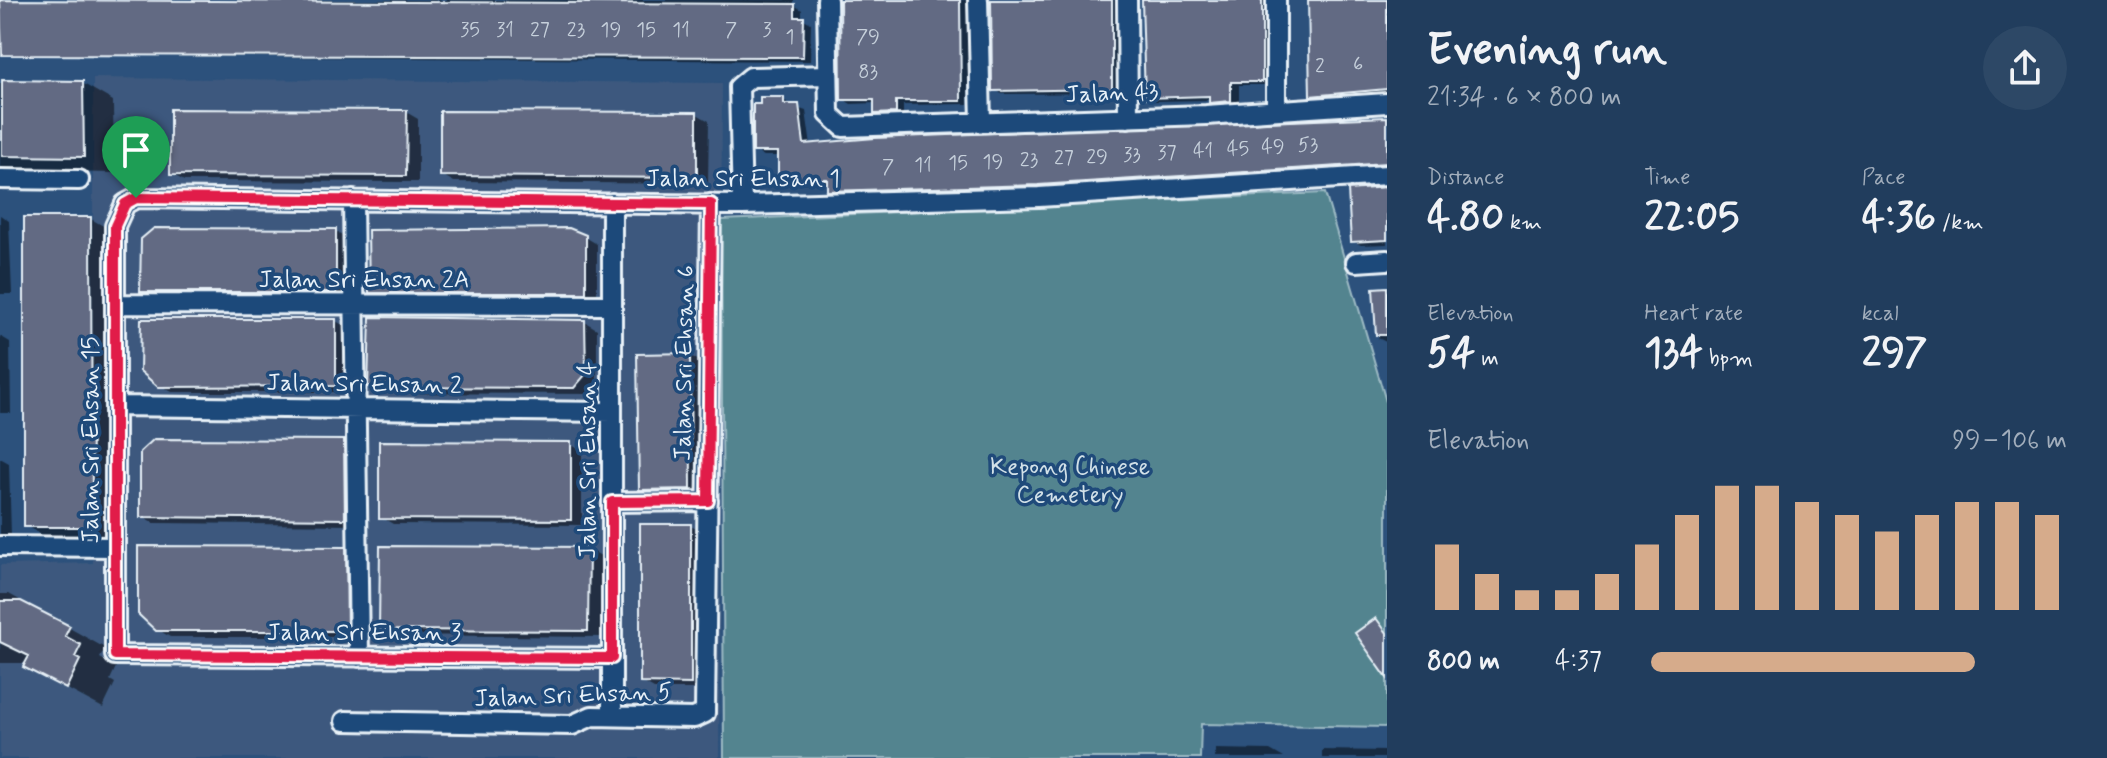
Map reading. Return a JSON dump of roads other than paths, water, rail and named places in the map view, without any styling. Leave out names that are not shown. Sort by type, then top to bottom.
[{"type":"street","points":[[742,205],[739,87],[751,77],[828,75],[827,0]]},
{"type":"street","points":[[978,0],[981,122]]},
{"type":"street","points":[[1127,0],[1128,118]]},
{"type":"street","points":[[1276,0],[1276,108]]},
{"type":"street","name":"Jalan 43","points":[[828,75],[829,114],[839,125],[1128,118],[1387,103]]},
{"type":"street","name":"Jalan Sri Ehsan 1","points":[[115,226],[125,204],[136,198],[742,205],[1039,197],[1387,175]]},
{"type":"street","points":[[0,179],[79,180]]},
{"type":"street","points":[[353,200],[359,657]]},
{"type":"street","name":"Jalan Sri Ehsan 4","points":[[612,203],[612,716]]},
{"type":"street","name":"Jalan Sri Ehsan 6","points":[[705,713],[711,204]]},
{"type":"street","name":"Jalan Sri Ehsan 15","points":[[115,226],[115,655]]},
{"type":"street","points":[[1356,262],[1387,260]]},
{"type":"street","name":"Jalan Sri Ehsan 2A","points":[[115,304],[612,305]]},
{"type":"street","name":"Jalan Sri Ehsan 2","points":[[115,406],[612,412]]},
{"type":"street","points":[[612,502],[708,501]]},
{"type":"street","points":[[0,546],[36,545],[55,538],[115,542]]},
{"type":"street","name":"Jalan Sri Ehsan 3","points":[[115,655],[612,658]]},
{"type":"street","name":"Jalan Sri Ehsan 5","points":[[345,721],[572,725],[592,716],[694,718],[705,713]]},
{"type":"park label","name":"Kepong Chinese Cemetery","points":[[1070,481]]}]
